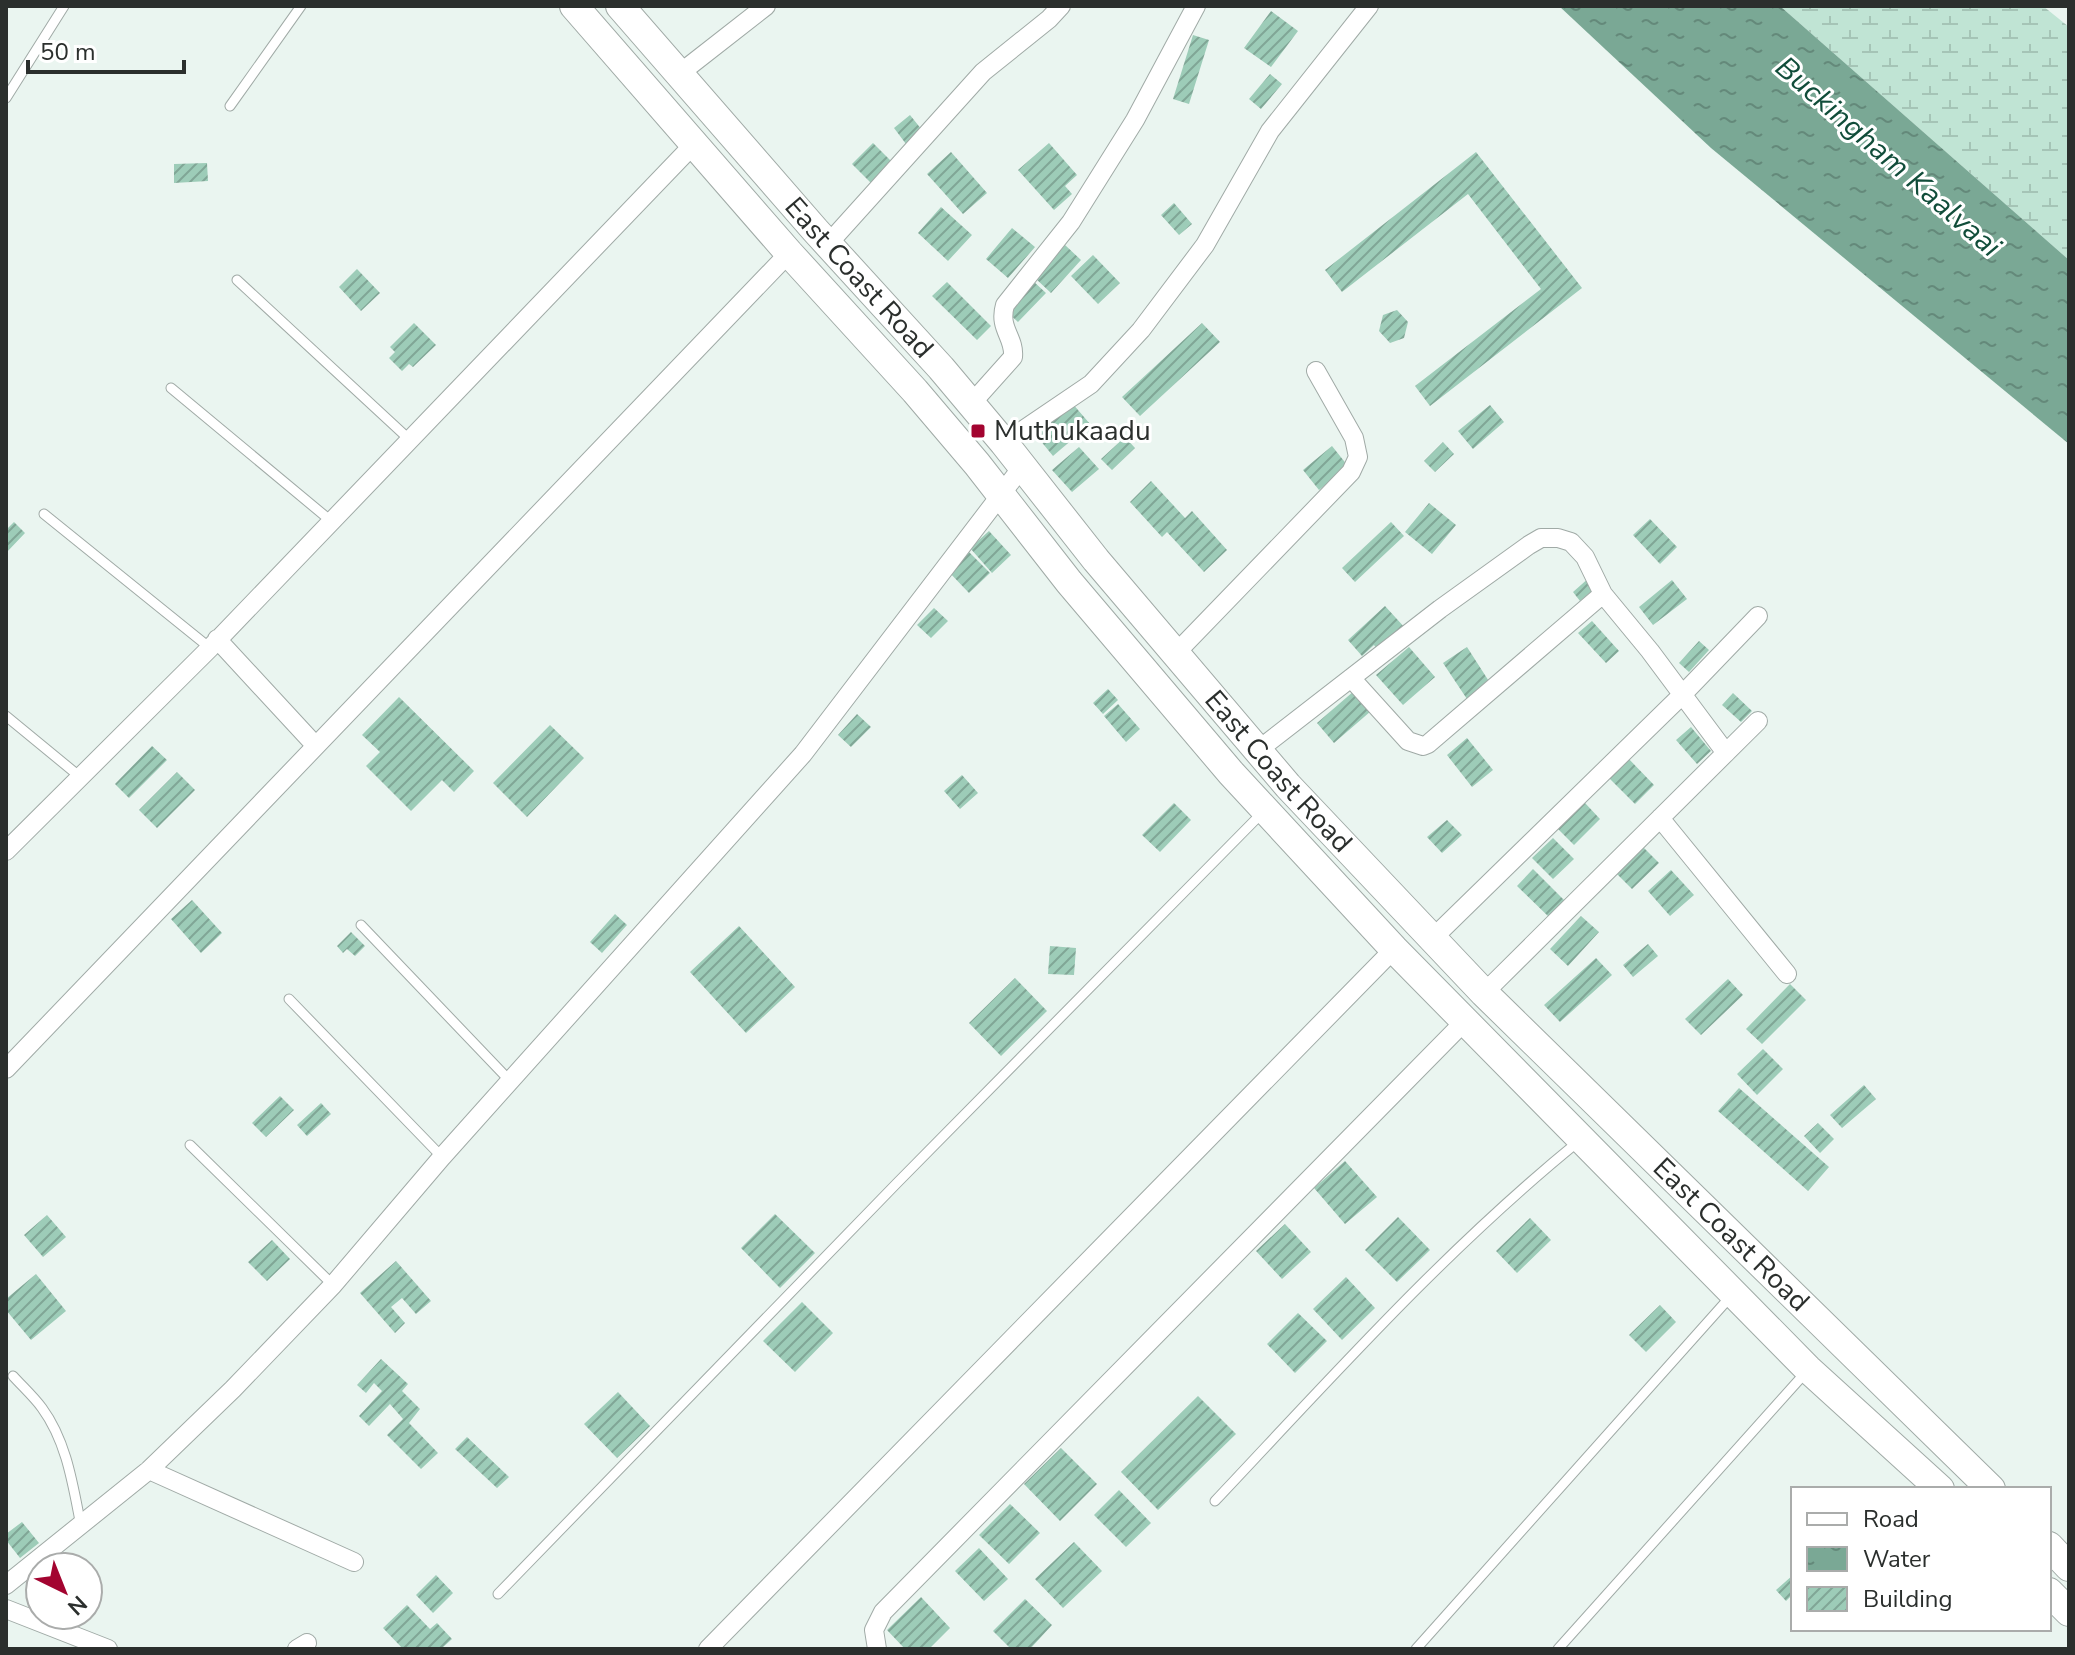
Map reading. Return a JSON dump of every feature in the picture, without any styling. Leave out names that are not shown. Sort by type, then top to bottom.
[{"type":"main road","name":"East Coast Road","points":[[574,6],[789,253],[915,391],[1089,606],[1265,809],[1394,949],[1733,1294],[1808,1369],[1938,1487]]},
{"type":"main road","name":"East Coast Road","points":[[620,6],[971,404],[1257,751],[1431,940],[1989,1487]]},
{"type":"main road","points":[[2051,1548],[2069,1567]]},
{"type":"main road","points":[[2051,1594],[2069,1612]]},
{"type":"street","points":[[679,74],[766,6]]},
{"type":"street","points":[[971,404],[1013,357],[1013,348],[1003,329],[1001,317],[1005,305],[1071,222],[1135,120],[1196,6]]},
{"type":"street","points":[[1004,443],[1091,384],[1141,330],[1205,245],[1270,131],[1369,6]]},
{"type":"street","points":[[828,244],[983,72],[1050,10]]},
{"type":"street","points":[[6,851],[411,441],[695,143]]},
{"type":"street","points":[[6,1069],[789,253]]},
{"type":"street","points":[[1175,654],[1351,472],[1358,457],[1354,438],[1316,371]]},
{"type":"street","points":[[6,1585],[149,1470],[233,1389],[333,1285],[442,1157],[803,754],[1022,467]]},
{"type":"street","points":[[1257,751],[1440,609],[1541,538],[1558,538],[1571,542],[1585,557],[1603,594],[1726,753]]},
{"type":"street","points":[[1351,678],[1408,741],[1423,746],[1603,594]]},
{"type":"street","points":[[1431,940],[1681,696],[1758,616]]},
{"type":"street","points":[[213,643],[315,745]]},
{"type":"street","points":[[1484,993],[1758,721]]},
{"type":"street","points":[[1660,818],[1787,974]]},
{"type":"street","points":[[708,1649],[1394,949]]},
{"type":"street","points":[[877,1649],[874,1630],[883,1612],[1465,1021]]},
{"type":"street","points":[[149,1470],[354,1562]]},
{"type":"street","points":[[6,1609],[108,1649]]},
{"type":"lane","points":[[6,98],[64,6]]},
{"type":"lane","points":[[230,106],[301,6]]},
{"type":"lane","points":[[237,280],[411,441]]},
{"type":"lane","points":[[171,388],[331,521]]},
{"type":"lane","points":[[44,514],[213,643]]},
{"type":"lane","points":[[6,716],[79,776]]},
{"type":"lane","points":[[498,1594],[1265,809]]},
{"type":"lane","points":[[361,925],[510,1081]]},
{"type":"lane","points":[[289,999],[442,1157]]},
{"type":"lane","points":[[1215,1501],[1482,1224],[1581,1139]]},
{"type":"lane","points":[[190,1145],[333,1285]]},
{"type":"lane","points":[[1416,1649],[1733,1294]]},
{"type":"lane","points":[[1558,1649],[1808,1369]]},
{"type":"lane","points":[[13,1376],[43,1409],[55,1430],[66,1458],[81,1526]]},
{"type":"green space","points":[[1780,6],[2043,6],[2069,27],[2069,260]]},
{"type":"water","name":"Buckingham Kaalvaai","points":[[1559,6],[1780,6],[2069,260],[2069,444],[1711,148]]},
{"type":"building","points":[[1271,11],[1298,31],[1271,67],[1244,48]]},
{"type":"building","points":[[1193,35],[1209,40],[1189,104],[1173,99]]},
{"type":"building","points":[[1270,74],[1282,84],[1261,109],[1249,99]]},
{"type":"building","points":[[910,115],[926,135],[909,148],[894,128]]},
{"type":"building","points":[[873,143],[896,166],[875,187],[852,164]]},
{"type":"building","points":[[1049,143],[1077,175],[1065,186],[1072,194],[1054,210],[1018,170]]},
{"type":"building","points":[[951,152],[987,193],[963,214],[927,174]]},
{"type":"building","points":[[1476,152],[1582,288],[1430,406],[1415,386],[1541,289],[1468,194],[1342,292],[1325,270]]},
{"type":"building","points":[[207,163],[208,181],[174,183],[174,164]]},
{"type":"building","points":[[1174,203],[1192,224],[1179,235],[1161,215]]},
{"type":"building","points":[[941,207],[972,235],[948,261],[918,233]]},
{"type":"building","points":[[1012,228],[1035,247],[1008,278],[986,259]]},
{"type":"building","points":[[1065,245],[1081,260],[1051,293],[1035,278]]},
{"type":"building","points":[[1093,255],[1120,283],[1098,304],[1071,276]]},
{"type":"building","points":[[357,269],[380,293],[361,311],[339,287]]},
{"type":"building","points":[[1033,281],[1046,293],[1018,322],[1005,310]]},
{"type":"building","points":[[947,282],[991,326],[977,340],[932,296]]},
{"type":"building","points":[[1397,310],[1408,322],[1404,338],[1390,343],[1379,331],[1383,315]]},
{"type":"building","points":[[414,323],[436,345],[413,367],[409,364],[402,371],[389,358],[395,352],[390,347]]},
{"type":"building","points":[[1202,323],[1220,342],[1140,416],[1122,397]]},
{"type":"building","points":[[1072,403],[1090,424],[1053,456],[1035,434]]},
{"type":"building","points":[[1490,405],[1504,422],[1473,449],[1458,431]]},
{"type":"building","points":[[1125,437],[1135,448],[1112,470],[1101,459]]},
{"type":"building","points":[[1443,442],[1454,454],[1435,472],[1424,461]]},
{"type":"building","points":[[1332,446],[1348,466],[1319,490],[1303,470]]},
{"type":"building","points":[[1079,447],[1099,469],[1072,492],[1052,470]]},
{"type":"building","points":[[1151,481],[1185,518],[1192,511],[1227,550],[1204,572],[1167,532],[1162,537],[1130,502]]},
{"type":"building","points":[[1429,503],[1456,525],[1432,554],[1405,532]]},
{"type":"building","points":[[1650,519],[1677,547],[1660,564],[1633,535]]},
{"type":"building","points":[[14,522],[25,533],[6,553],[6,530]]},
{"type":"building","points":[[1391,522],[1404,536],[1355,582],[1342,568]]},
{"type":"building","points":[[989,531],[1011,555],[992,573],[970,548]]},
{"type":"building","points":[[968,551],[990,573],[969,593],[948,571]]},
{"type":"building","points":[[1590,577],[1598,586],[1580,601],[1573,592]]},
{"type":"building","points":[[1672,580],[1687,599],[1653,625],[1639,607]]},
{"type":"building","points":[[1385,606],[1406,629],[1379,652],[1374,645],[1362,656],[1348,640]]},
{"type":"building","points":[[934,608],[948,621],[931,638],[917,625]]},
{"type":"building","points":[[1592,621],[1619,651],[1606,663],[1578,633]]},
{"type":"building","points":[[1699,641],[1709,650],[1689,672],[1679,663]]},
{"type":"building","points":[[1409,647],[1435,677],[1403,705],[1376,675]]},
{"type":"building","points":[[1467,647],[1492,686],[1469,702],[1443,663]]},
{"type":"building","points":[[1108,689],[1118,700],[1103,714],[1093,703]]},
{"type":"building","points":[[1354,691],[1371,711],[1334,743],[1317,723]]},
{"type":"building","points":[[1733,693],[1752,711],[1741,722],[1722,705]]},
{"type":"building","points":[[399,697],[474,771],[454,792],[442,780],[411,811],[366,766],[380,752],[362,735]]},
{"type":"building","points":[[1118,704],[1140,729],[1126,742],[1104,716]]},
{"type":"building","points":[[857,714],[871,727],[851,747],[838,735]]},
{"type":"building","points":[[550,725],[584,758],[527,817],[493,783]]},
{"type":"building","points":[[1691,727],[1711,751],[1697,764],[1676,740]]},
{"type":"building","points":[[1467,738],[1493,770],[1472,787],[1447,755]]},
{"type":"building","points":[[152,746],[167,760],[129,798],[115,784]]},
{"type":"building","points":[[1626,756],[1654,785],[1635,804],[1606,775]]},
{"type":"building","points":[[177,772],[195,790],[157,828],[139,810]]},
{"type":"building","points":[[962,775],[978,793],[960,809],[944,791]]},
{"type":"building","points":[[1174,803],[1191,820],[1160,852],[1142,835]]},
{"type":"building","points":[[1585,803],[1600,819],[1574,845],[1558,829]]},
{"type":"building","points":[[1447,820],[1462,835],[1442,853],[1427,837]]},
{"type":"building","points":[[1553,838],[1574,859],[1553,879],[1532,858]]},
{"type":"building","points":[[1640,844],[1659,863],[1632,889],[1613,870]]},
{"type":"building","points":[[1533,869],[1566,902],[1550,918],[1517,886]]},
{"type":"building","points":[[1671,870],[1694,895],[1670,916],[1648,891]]},
{"type":"building","points":[[192,900],[222,933],[201,953],[171,919]]},
{"type":"building","points":[[615,914],[627,925],[602,953],[590,942]]},
{"type":"building","points":[[1581,916],[1599,932],[1568,966],[1550,949]]},
{"type":"building","points":[[739,926],[795,987],[746,1033],[690,972]]},
{"type":"building","points":[[351,932],[365,946],[355,956],[347,949],[343,953],[337,946]]},
{"type":"building","points":[[1648,944],[1658,956],[1633,977],[1623,965]]},
{"type":"building","points":[[1050,946],[1076,948],[1074,975],[1048,974]]},
{"type":"building","points":[[1596,958],[1612,975],[1560,1022],[1544,1005]]},
{"type":"building","points":[[1015,978],[1047,1011],[1001,1056],[969,1023]]},
{"type":"building","points":[[1728,979],[1743,995],[1701,1035],[1685,1019]]},
{"type":"building","points":[[1790,984],[1806,1000],[1762,1044],[1746,1029]]},
{"type":"building","points":[[1763,1049],[1783,1069],[1757,1095],[1737,1074]]},
{"type":"building","points":[[1864,1085],[1876,1099],[1842,1128],[1830,1115]]},
{"type":"building","points":[[1739,1088],[1829,1167],[1808,1191],[1718,1111]]},
{"type":"building","points":[[280,1096],[294,1110],[266,1137],[252,1123]]},
{"type":"building","points":[[321,1103],[331,1114],[307,1136],[297,1125]]},
{"type":"building","points":[[1818,1123],[1834,1139],[1820,1153],[1804,1136]]},
{"type":"building","points":[[1345,1161],[1377,1197],[1345,1224],[1314,1188]]},
{"type":"building","points":[[775,1214],[815,1253],[780,1288],[741,1248]]},
{"type":"building","points":[[47,1215],[66,1237],[43,1257],[24,1235]]},
{"type":"building","points":[[1398,1217],[1430,1250],[1397,1282],[1365,1250]]},
{"type":"building","points":[[1530,1218],[1551,1240],[1517,1273],[1496,1251]]},
{"type":"building","points":[[1285,1224],[1311,1252],[1282,1279],[1256,1251]]},
{"type":"building","points":[[272,1240],[290,1259],[267,1281],[248,1262]]},
{"type":"building","points":[[396,1261],[431,1301],[416,1314],[402,1298],[391,1307],[405,1323],[395,1333],[360,1293]]},
{"type":"building","points":[[36,1274],[66,1311],[31,1340],[6,1310],[6,1299]]},
{"type":"building","points":[[1346,1277],[1375,1308],[1342,1340],[1313,1309]]},
{"type":"building","points":[[802,1302],[833,1333],[795,1372],[763,1341]]},
{"type":"building","points":[[1660,1305],[1676,1322],[1646,1352],[1629,1335]]},
{"type":"building","points":[[1298,1313],[1327,1341],[1295,1373],[1267,1344]]},
{"type":"building","points":[[381,1359],[408,1384],[402,1391],[420,1409],[409,1423],[438,1453],[421,1469],[387,1435],[403,1419],[390,1404],[369,1426],[359,1416],[382,1391],[374,1383],[366,1393],[357,1385]]},
{"type":"building","points":[[618,1392],[650,1426],[617,1458],[584,1424]]},
{"type":"building","points":[[1198,1396],[1236,1434],[1158,1510],[1121,1472]]},
{"type":"building","points":[[467,1437],[509,1477],[497,1488],[455,1449]]},
{"type":"building","points":[[1061,1448],[1097,1484],[1060,1521],[1024,1484]]},
{"type":"building","points":[[1119,1490],[1151,1523],[1126,1547],[1094,1515]]},
{"type":"building","points":[[1010,1504],[1040,1533],[1009,1564],[979,1535]]},
{"type":"building","points":[[22,1522],[39,1543],[24,1551],[20,1558],[6,1540],[6,1534]]},
{"type":"building","points":[[1074,1542],[1102,1571],[1063,1608],[1035,1579]]},
{"type":"building","points":[[979,1548],[1008,1579],[984,1601],[955,1571]]},
{"type":"building","points":[[436,1575],[453,1593],[433,1613],[416,1595]]},
{"type":"building","points":[[1791,1577],[1791,1596],[1786,1601],[1776,1590]]},
{"type":"building","points":[[921,1597],[950,1628],[929,1649],[905,1649],[887,1630]]},
{"type":"building","points":[[1025,1599],[1052,1625],[1030,1649],[1011,1649],[993,1631]]},
{"type":"building","points":[[407,1605],[430,1629],[437,1623],[452,1639],[441,1649],[403,1649],[383,1628]]},
{"type":"place","name":"Muthukaadu","points":[[978,431]]}]
